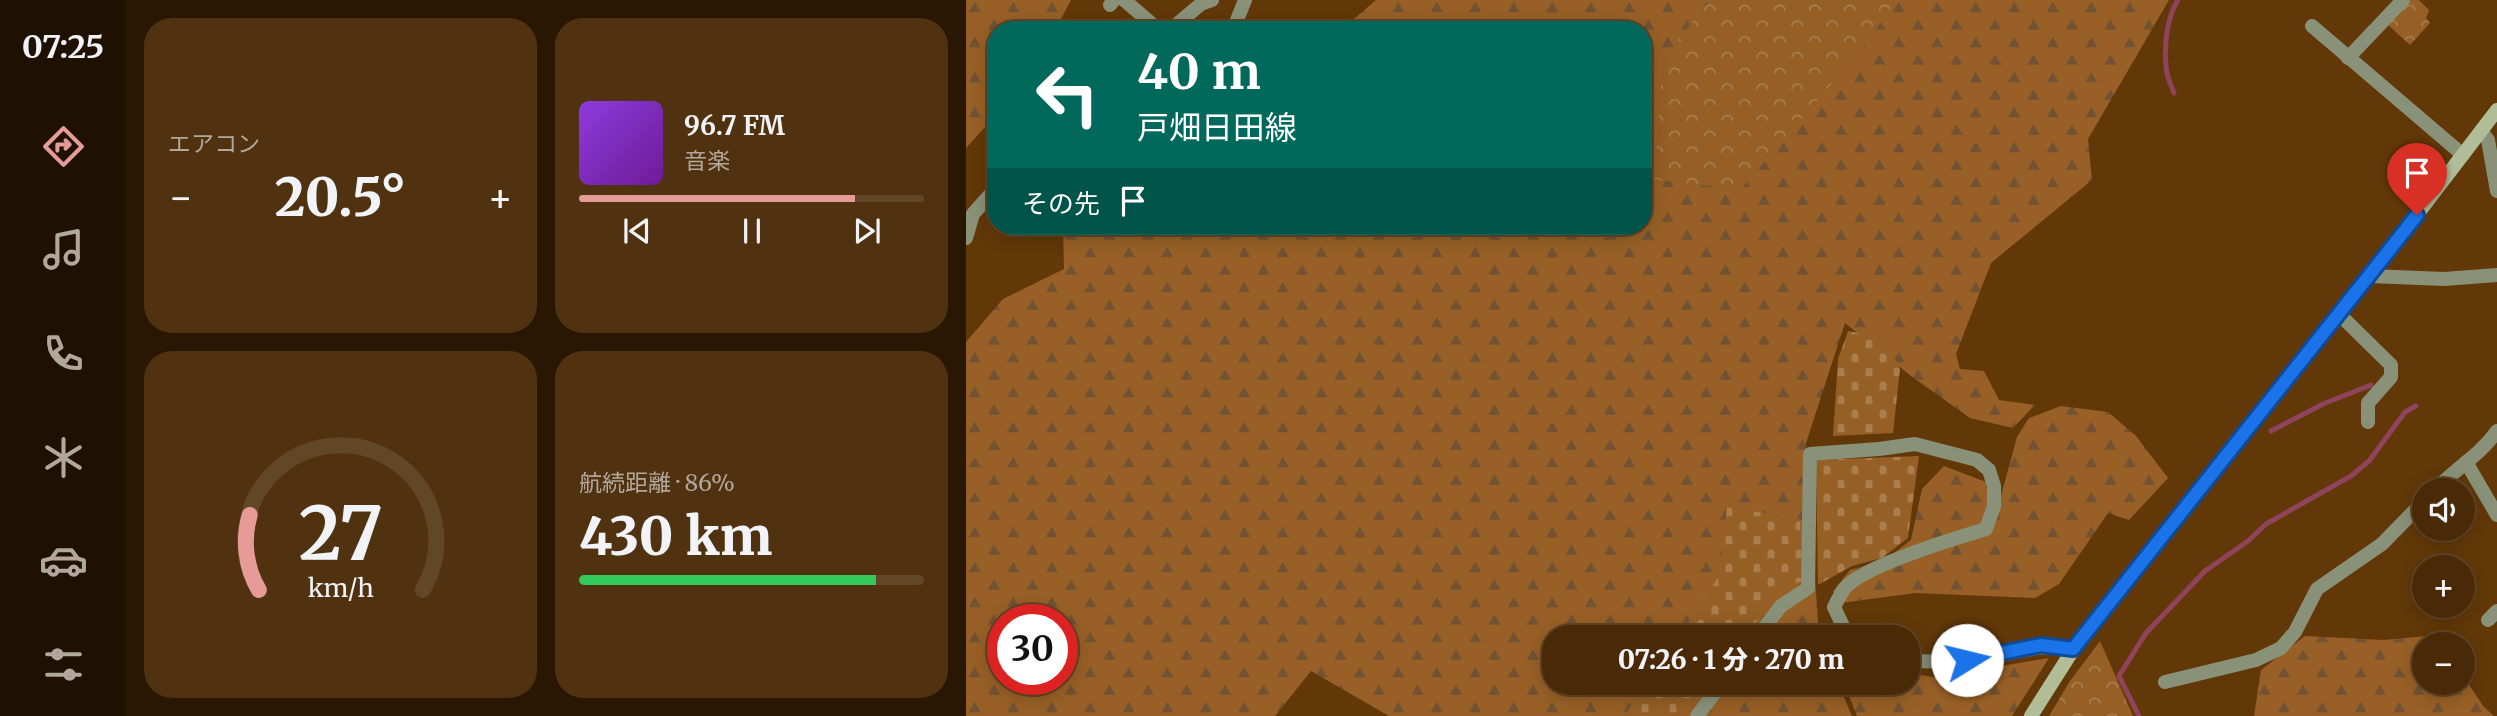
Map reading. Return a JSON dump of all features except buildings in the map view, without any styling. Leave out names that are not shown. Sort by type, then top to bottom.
[{"type":"main road","points":[[2031,716],[2073,649],[2370,276],[2497,110]]},
{"type":"street","points":[[1124,0],[1148,21]]},
{"type":"street","points":[[1181,21],[1201,4],[1212,0]]},
{"type":"street","points":[[1237,21],[1245,0]]},
{"type":"street","points":[[2348,58],[2403,0]]},
{"type":"street","points":[[2312,26],[2463,155]]},
{"type":"street","points":[[2481,131],[2488,140],[2497,191]]},
{"type":"street","points":[[966,238],[973,214],[987,198]]},
{"type":"street","points":[[2370,276],[2444,279],[2497,275]]},
{"type":"street","points":[[2339,314],[2391,365],[2391,377],[2368,403],[2368,422]]},
{"type":"street","points":[[2449,478],[2485,448],[2497,431]]},
{"type":"street","points":[[1766,625],[1781,606],[1808,588],[1810,454],[1915,444],[1977,460],[1989,470],[1994,486],[1994,506],[1986,529],[1947,541],[1862,575],[1846,587],[1834,607],[1842,625]]},
{"type":"street","points":[[2466,463],[2497,515]]},
{"type":"street","points":[[2165,682],[2256,660],[2281,648],[2295,632],[2316,589],[2382,544],[2412,513]]},
{"type":"street","points":[[1920,661],[1943,663],[1990,657],[2041,645],[2073,649]]},
{"type":"street","points":[[1697,716],[1713,695]]},
{"type":"green space","points":[[966,0],[1071,0],[1060,21],[987,21],[987,125],[966,148]]},
{"type":"green space","points":[[1376,0],[2169,0],[2088,139],[2092,180],[1991,263],[1956,354],[1960,369],[1984,371],[1999,400],[2035,405],[2013,428],[1970,418],[1911,376],[1845,323],[1806,443],[1818,625],[1542,625],[1542,695],[1843,695],[1852,716],[1389,716],[1311,671],[1275,716],[966,716],[966,342],[1003,299],[1064,269],[1063,235],[1652,235],[1652,21],[1352,21]]},
{"type":"green space","points":[[1710,0],[1896,0],[1866,44],[1740,190],[1654,179],[1663,59]]},
{"type":"green space","points":[[2408,0],[2419,0],[2429,10],[2426,18],[2430,23],[2410,45],[2386,23]]},
{"type":"green space","points":[[1848,331],[1882,337],[1900,369],[1893,433],[1833,436],[1838,359]]},
{"type":"green space","points":[[2061,406],[2108,412],[2136,436],[2168,478],[2129,520],[2108,513],[2059,584],[2035,598],[1915,593],[1841,603],[1833,591],[1850,570],[1885,560],[1911,540],[1922,489],[1944,466],[1986,482],[1992,529],[2017,437],[2029,418]]},
{"type":"green space","points":[[1919,456],[1908,538],[1882,558],[1852,566],[1818,585],[1816,460]]},
{"type":"green space","points":[[1727,507],[1800,519],[1803,581],[1781,587],[1754,625],[1686,625],[1720,575]]},
{"type":"green space","points":[[2305,636],[2383,640],[2412,637],[2412,695],[2475,694],[2494,716],[2254,716],[2261,670]]},
{"type":"green space","points":[[2100,641],[2133,716],[2049,716],[2070,681]]},
{"type":"green space","points":[[2049,658],[2012,716],[1857,716],[1849,695],[1920,695],[1920,675],[1946,679],[1989,668]]},
{"type":"green space","points":[[1639,695],[1703,695],[1687,716],[1624,716]]},
{"type":"waterway","points":[[2174,93],[2167,73],[2165,50],[2169,23],[2178,0]]},
{"type":"waterway","points":[[2271,431],[2323,404],[2371,385]]},
{"type":"waterway","points":[[2139,716],[2119,676],[2146,633],[2205,571],[2248,541],[2266,524],[2351,476],[2369,461],[2405,412],[2416,406]]},
{"type":"route","points":[[1967,660],[2041,645],[2073,649],[2417,215]]}]
